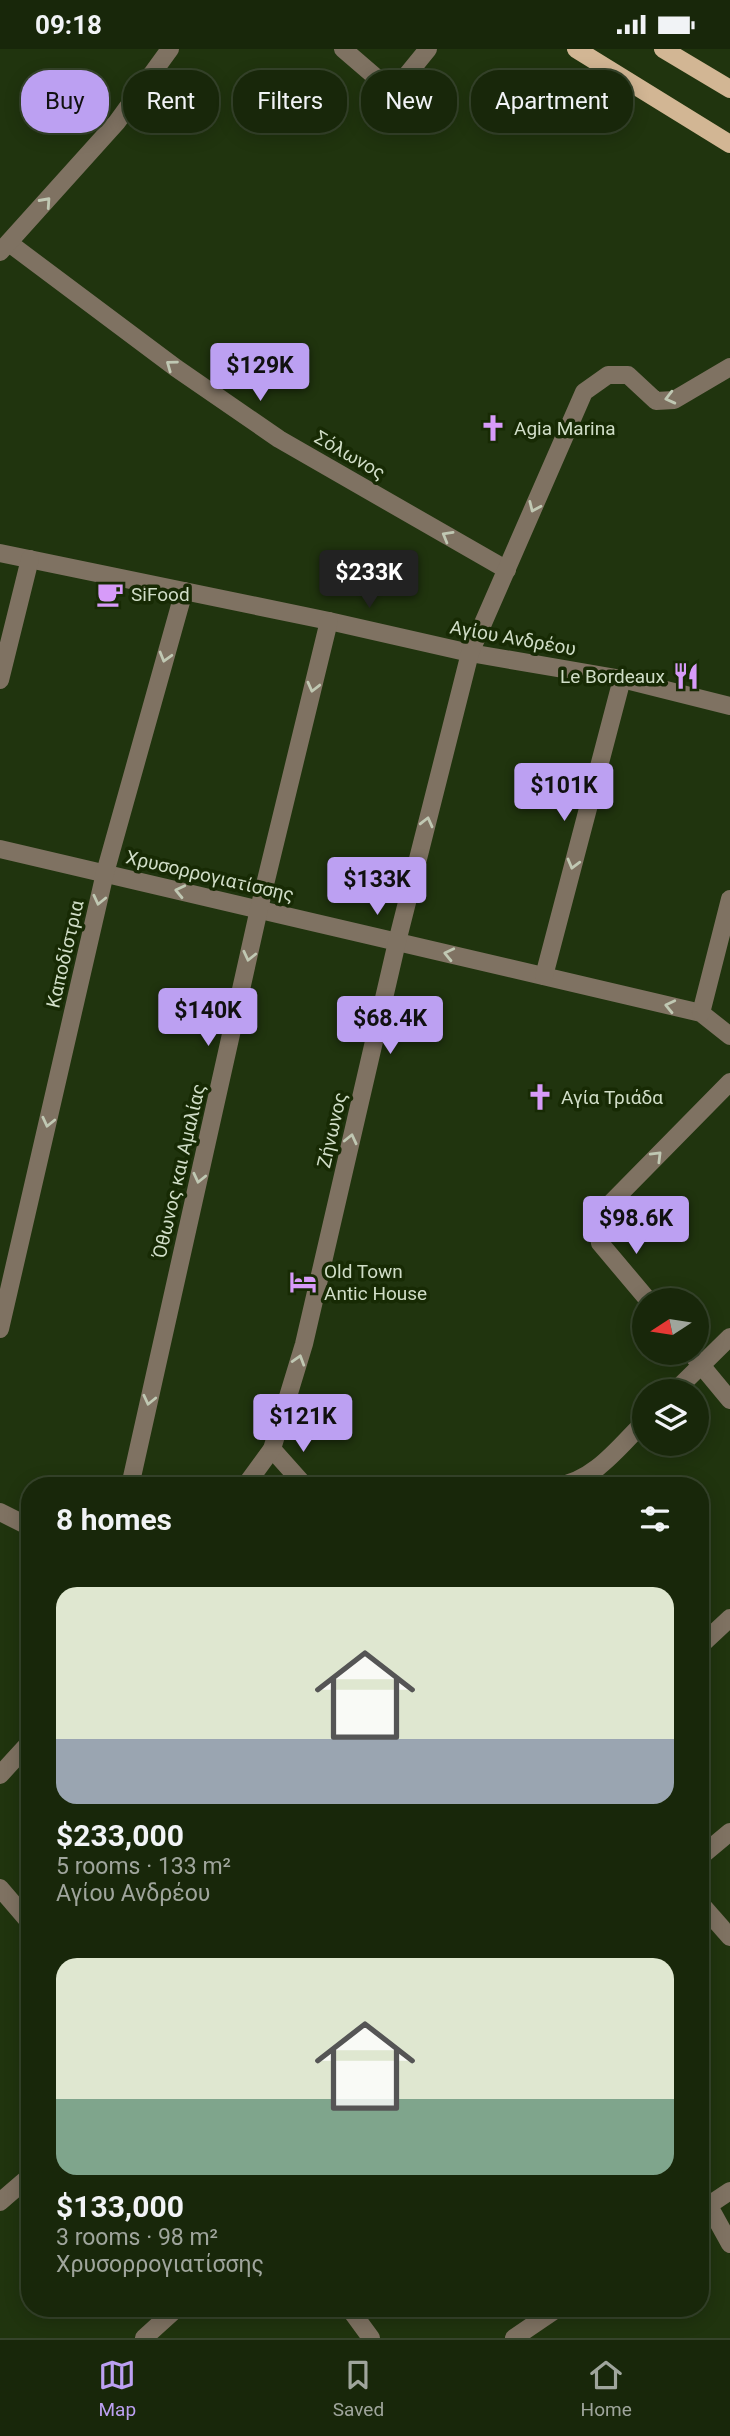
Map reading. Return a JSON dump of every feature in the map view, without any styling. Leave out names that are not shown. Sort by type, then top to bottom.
[{"type":"main road","points":[[576,49],[730,144]]},
{"type":"main road","points":[[663,49],[730,89]]},
{"type":"street","points":[[5,248],[117,123],[170,49]]},
{"type":"street","points":[[343,49],[393,92],[428,49]]},
{"type":"street","name":"Σόλωνος","points":[[5,248],[279,439],[506,570]]},
{"type":"street","name":"Ζήνωνος","points":[[252,1477],[272,1449],[304,1344],[397,942],[470,653],[584,392],[608,375],[628,375],[656,401],[674,400],[730,367]]},
{"type":"street","name":"Αγίου Ανδρέου","points":[[0,553],[470,653],[622,679],[730,705]]},
{"type":"street","points":[[0,680],[30,559]]},
{"type":"street","name":"Καποδίστρια","points":[[0,1329],[105,873],[184,591]]},
{"type":"street","name":"Όθωνος και Αμαλίας","points":[[132,1477],[259,909],[329,621]]},
{"type":"street","points":[[544,976],[622,679]]},
{"type":"street","name":"Χρυσορρογιατίσσης","points":[[0,849],[701,1013],[730,1036]]},
{"type":"street","points":[[701,1013],[730,899]]},
{"type":"street","points":[[638,1288],[600,1243],[597,1225],[605,1209],[730,1082]]},
{"type":"street","points":[[709,1351],[730,1337]]},
{"type":"street","points":[[701,1365],[730,1400]]},
{"type":"street","points":[[584,1477],[604,1462],[632,1434]]},
{"type":"street","points":[[272,1449],[297,1477]]},
{"type":"street","points":[[0,1512],[21,1522]]},
{"type":"street","points":[[709,1638],[730,1618]]},
{"type":"street","points":[[0,1776],[21,1752]]},
{"type":"street","points":[[709,1850],[730,1832]]},
{"type":"street","points":[[0,1888],[21,1912]]},
{"type":"street","points":[[709,1913],[730,1937]]},
{"type":"street","points":[[0,2201],[21,2184]]},
{"type":"street","points":[[709,2205],[730,2190]]},
{"type":"street","points":[[709,2215],[730,2244]]},
{"type":"street","points":[[144,2338],[167,2317]]},
{"type":"street","points":[[356,2317],[371,2338]]},
{"type":"street","points":[[514,2338],[545,2317]]},
{"type":"place","name":"Agia Marina","points":[[493,428]]},
{"type":"place","name":"SiFood","points":[[110,594]]},
{"type":"place","name":"Le Bordeaux","points":[[686,676]]},
{"type":"place","name":"Αγία Τριάδα","points":[[540,1097]]},
{"type":"place","name":"Old Town Antic House","points":[[303,1282]]}]
